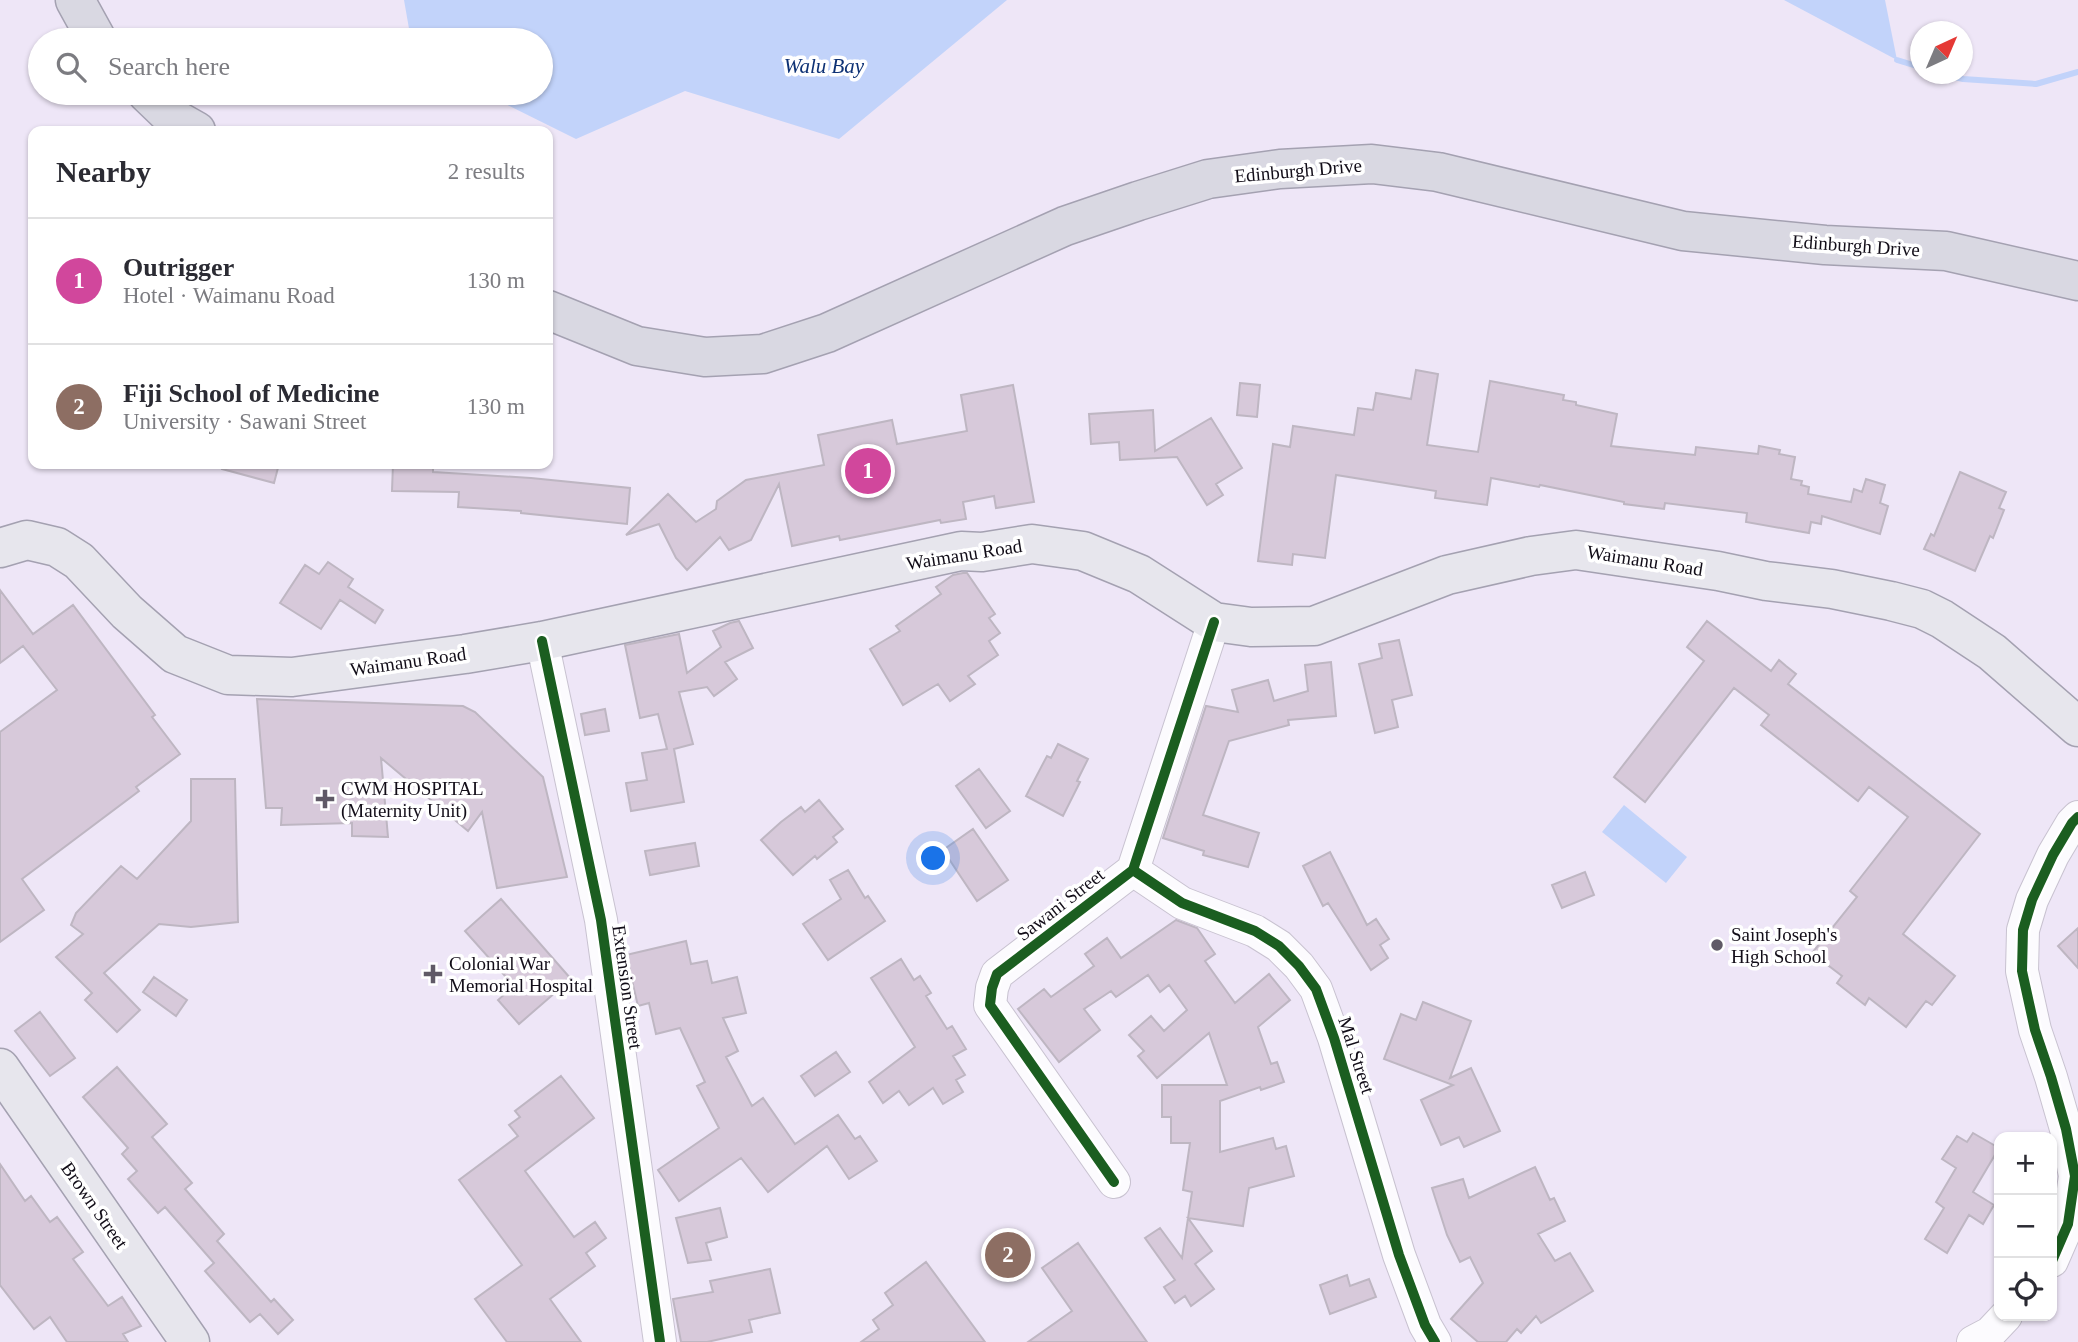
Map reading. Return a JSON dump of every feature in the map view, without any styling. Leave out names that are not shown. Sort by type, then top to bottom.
[{"type":"highway","points":[[75,0],[90,28]]},
{"type":"highway","points":[[159,105],[173,118],[187,126]]},
{"type":"highway","name":"Edinburgh Drive","points":[[553,312],[637,346],[705,357],[763,354],[827,333],[1065,226],[1208,179],[1280,169],[1372,164],[1438,172],[1683,231],[1825,245],[1946,251],[2078,281]]},
{"type":"main road","name":"Waimanu Road","points":[[0,548],[27,540],[57,547],[79,561],[127,612],[175,654],[228,675],[292,677],[465,654],[542,640],[961,551],[982,552],[1032,544],[1083,551],[1139,574],[1214,622],[1251,627],[1314,626],[1447,575],[1531,556],[1576,550],[1832,589],[1922,609],[1992,652],[2078,727]]},
{"type":"main road","name":"Brown Street","points":[[0,1068],[190,1342]]},
{"type":"street","name":"Sawani Street","points":[[1114,1182],[990,1005],[992,988],[998,974],[1133,870],[1214,622]]},
{"type":"street","name":"Extension Street","points":[[542,640],[601,920],[660,1342]]},
{"type":"street","points":[[2053,1258],[2068,1224],[2075,1177],[2066,1129],[2052,1077],[2035,1030],[2022,971],[2023,930],[2032,900],[2053,855],[2078,817]]},
{"type":"street","name":"Mal Street","points":[[1133,870],[1182,903],[1255,931],[1271,941],[1299,966],[1316,989],[1334,1038],[1399,1255],[1424,1325],[1434,1342]]},
{"type":"street","points":[[1973,1342],[1990,1332],[2001,1321]]},
{"type":"water","name":"Walu Bay","points":[[404,0],[1007,0],[839,139],[685,91],[576,139],[507,105],[553,105],[553,28],[409,28]]},
{"type":"water","points":[[1784,0],[1885,0],[1897,60]]},
{"type":"water","points":[[1624,805],[1687,857],[1666,883],[1602,832]]},
{"type":"building","points":[[1416,370],[1438,374],[1427,445],[1478,452],[1490,381],[1564,395],[1563,400],[1576,402],[1576,405],[1617,414],[1611,446],[1695,455],[1696,447],[1758,454],[1759,446],[1780,450],[1779,454],[1795,457],[1791,479],[1802,481],[1801,485],[1809,487],[1808,494],[1851,502],[1854,489],[1862,492],[1866,479],[1885,485],[1880,503],[1888,506],[1880,534],[1822,516],[1821,524],[1811,522],[1809,533],[1746,522],[1747,513],[1665,503],[1664,509],[1624,504],[1540,485],[1539,487],[1491,478],[1487,505],[1435,498],[1436,491],[1336,475],[1325,558],[1293,554],[1292,565],[1258,561],[1273,444],[1290,447],[1293,426],[1354,435],[1358,408],[1373,410],[1376,393],[1411,399]]},
{"type":"building","points":[[1240,383],[1260,385],[1257,417],[1237,415]]},
{"type":"building","points":[[1013,385],[1034,502],[996,508],[994,496],[963,502],[966,519],[941,523],[940,520],[840,540],[839,536],[792,546],[779,484],[751,540],[729,550],[720,537],[687,570],[676,558],[659,524],[626,535],[668,494],[696,522],[716,509],[717,501],[746,480],[824,465],[818,435],[892,420],[897,444],[967,431],[961,395]]},
{"type":"building","points":[[1153,410],[1155,451],[1211,418],[1242,468],[1216,484],[1223,495],[1207,505],[1177,457],[1120,460],[1119,442],[1091,444],[1089,414]]},
{"type":"building","points":[[222,469],[278,469],[274,483]]},
{"type":"building","points":[[393,469],[433,469],[433,472],[630,488],[627,524],[521,511],[458,507],[459,492],[392,491]]},
{"type":"building","points":[[1960,472],[2006,492],[1999,508],[2004,510],[1975,571],[1924,549],[1931,534],[1934,536]]},
{"type":"building","points":[[328,562],[353,579],[348,587],[383,610],[375,623],[340,600],[321,629],[280,603],[305,565],[319,574]]},
{"type":"building","points":[[967,573],[995,614],[989,618],[1000,633],[989,641],[998,655],[968,676],[975,684],[950,701],[938,684],[903,705],[870,649],[900,631],[896,626],[941,594],[936,587],[953,575]]},
{"type":"building","points":[[0,590],[33,634],[73,605],[155,715],[152,717],[180,754],[136,787],[139,791],[22,879],[44,910],[0,942],[0,732],[57,690],[23,646],[0,663]]},
{"type":"building","points":[[739,621],[753,648],[725,662],[737,679],[714,696],[707,687],[679,692],[693,744],[674,749],[684,802],[631,811],[626,783],[647,780],[642,753],[667,749],[658,714],[640,718],[625,645],[679,634],[687,673],[721,647],[713,631]]},
{"type":"building","points":[[1707,621],[1771,671],[1779,660],[1796,674],[1788,684],[1980,834],[1903,934],[1955,976],[1932,1005],[1926,1001],[1906,1027],[1869,998],[1865,1005],[1837,983],[1842,976],[1812,953],[1857,897],[1850,891],[1908,817],[1869,787],[1858,801],[1761,725],[1769,715],[1734,688],[1645,802],[1614,777],[1704,661],[1687,647]]},
{"type":"building","points":[[1399,640],[1412,695],[1392,700],[1398,727],[1375,733],[1359,664],[1382,658],[1379,644]]},
{"type":"building","points":[[1331,662],[1336,716],[1288,720],[1289,725],[1229,741],[1203,815],[1259,833],[1248,867],[1203,855],[1204,851],[1163,838],[1206,706],[1238,712],[1232,690],[1268,680],[1274,701],[1308,691],[1305,665]]},
{"type":"building","name":"CWM HOSPITAL (Maternity Unit)","points":[[257,699],[463,706],[475,712],[543,777],[567,877],[497,888],[482,812],[468,831],[381,758],[388,837],[352,836],[352,823],[281,825],[282,808],[266,808]]},
{"type":"building","points":[[605,709],[609,731],[585,735],[581,714]]},
{"type":"building","points":[[1058,744],[1088,759],[1063,816],[1026,796],[1047,756],[1051,758]]},
{"type":"building","points":[[979,769],[1010,811],[986,828],[956,786]]},
{"type":"building","points":[[191,779],[235,779],[238,922],[191,927],[159,924],[104,973],[140,1010],[117,1032],[85,1000],[92,993],[56,957],[83,934],[71,925],[76,913],[121,866],[137,879],[191,821]]},
{"type":"building","points":[[819,800],[843,829],[833,837],[837,842],[793,875],[761,840],[801,807],[805,812]]},
{"type":"building","points":[[973,829],[1008,880],[977,901],[943,850]]},
{"type":"building","points":[[695,843],[699,866],[650,875],[645,851]]},
{"type":"building","points":[[1330,852],[1367,925],[1376,919],[1389,939],[1380,945],[1388,958],[1371,970],[1328,903],[1323,906],[1303,866]]},
{"type":"building","points":[[848,870],[865,898],[868,896],[885,921],[828,960],[803,924],[841,899],[830,880]]},
{"type":"building","points":[[1585,872],[1594,895],[1562,908],[1552,885]]},
{"type":"building","points":[[501,899],[571,979],[519,1024],[498,1000],[514,986],[465,931]]},
{"type":"building","points":[[1176,920],[1197,928],[1215,954],[1205,961],[1235,1003],[1269,974],[1290,1000],[1258,1027],[1271,1064],[1277,1062],[1284,1082],[1220,1101],[1220,1152],[1273,1138],[1276,1149],[1286,1146],[1294,1176],[1249,1188],[1243,1226],[1188,1218],[1192,1192],[1183,1190],[1190,1143],[1171,1143],[1171,1117],[1162,1117],[1162,1085],[1227,1085],[1209,1033],[1157,1078],[1138,1056],[1144,1051],[1129,1035],[1151,1016],[1164,1031],[1187,1010],[1169,985],[1160,992],[1148,975],[1116,997],[1111,991],[1084,1009],[1100,1030],[1059,1062],[1018,1009],[1044,989],[1051,997],[1094,966],[1085,954],[1107,938],[1121,958]]},
{"type":"building","points":[[2078,928],[2078,968],[2058,946]]},
{"type":"building","points":[[686,941],[691,964],[707,961],[712,983],[737,977],[746,1013],[723,1018],[738,1051],[726,1057],[752,1106],[763,1098],[795,1144],[838,1115],[855,1139],[860,1136],[877,1161],[849,1179],[827,1146],[768,1192],[741,1158],[679,1201],[658,1170],[719,1128],[697,1086],[705,1082],[680,1028],[656,1034],[649,1003],[638,1006],[626,955]]},
{"type":"building","points":[[901,959],[914,980],[920,976],[931,993],[926,996],[947,1029],[952,1026],[966,1049],[953,1056],[965,1075],[956,1080],[963,1092],[943,1104],[933,1088],[909,1105],[899,1091],[883,1103],[869,1082],[915,1047],[871,978]]},
{"type":"building","points":[[154,977],[187,1000],[176,1016],[143,992]]},
{"type":"building","points":[[1423,1002],[1471,1021],[1450,1078],[1471,1068],[1500,1131],[1464,1147],[1459,1137],[1441,1145],[1421,1100],[1453,1085],[1384,1059],[1401,1014],[1416,1020]]},
{"type":"building","points":[[40,1012],[75,1058],[50,1076],[15,1031]]},
{"type":"building","points":[[836,1052],[850,1072],[815,1096],[801,1076]]},
{"type":"building","points":[[117,1067],[167,1124],[152,1137],[192,1183],[185,1189],[224,1234],[217,1241],[271,1302],[274,1299],[293,1320],[278,1334],[260,1314],[250,1322],[205,1271],[214,1263],[165,1207],[158,1213],[128,1179],[137,1171],[122,1154],[128,1148],[83,1097]]},
{"type":"building","points":[[561,1076],[594,1118],[525,1171],[574,1237],[595,1222],[606,1238],[586,1253],[595,1266],[550,1299],[581,1342],[507,1342],[475,1299],[522,1265],[459,1180],[518,1136],[509,1125],[520,1117],[515,1111]]},
{"type":"building","points":[[1973,1133],[1994,1145],[1994,1156],[1973,1192],[1994,1205],[1983,1224],[1969,1215],[1947,1253],[1925,1239],[1944,1208],[1936,1202],[1956,1168],[1942,1159],[1957,1136],[1967,1142]]},
{"type":"building","points":[[0,1164],[25,1201],[31,1196],[50,1222],[57,1217],[83,1252],[73,1259],[108,1306],[122,1297],[141,1326],[123,1334],[128,1342],[67,1342],[50,1317],[34,1329],[0,1285]]},
{"type":"building","points":[[1535,1167],[1550,1200],[1554,1198],[1565,1221],[1538,1234],[1555,1261],[1570,1253],[1593,1291],[1541,1323],[1536,1316],[1521,1333],[1517,1329],[1506,1342],[1478,1342],[1451,1319],[1483,1283],[1470,1257],[1460,1262],[1447,1235],[1432,1188],[1463,1179],[1469,1198]]},
{"type":"building","points":[[720,1208],[727,1237],[706,1243],[711,1260],[688,1263],[676,1218]]},
{"type":"building","points":[[1188,1218],[1212,1251],[1195,1264],[1214,1289],[1191,1306],[1185,1296],[1175,1303],[1164,1287],[1175,1280],[1145,1238],[1160,1228],[1182,1258]]},
{"type":"building","points":[[1078,1243],[1147,1342],[1028,1342],[1072,1311],[1042,1268]]},
{"type":"building","points":[[926,1262],[985,1342],[861,1342],[879,1329],[873,1320],[893,1305],[885,1293]]},
{"type":"building","points":[[770,1269],[780,1313],[749,1320],[752,1332],[707,1342],[681,1342],[673,1299],[713,1292],[710,1281]]},
{"type":"building","points":[[1347,1275],[1350,1286],[1369,1279],[1376,1297],[1330,1314],[1320,1285]]},
{"type":"waterway","points":[[1897,60],[1910,64]]},
{"type":"waterway","points":[[1973,80],[2036,84],[2078,72]]},
{"type":"cycle path","points":[[1114,1182],[990,1005],[992,988],[997,974],[1133,870],[1214,622]]},
{"type":"cycle path","points":[[542,641],[601,920],[660,1342]]},
{"type":"cycle path","points":[[2053,1258],[2068,1224],[2075,1176],[2066,1129],[2035,1030],[2022,971],[2023,930],[2032,900],[2053,855],[2078,817]]},
{"type":"cycle path","points":[[1133,870],[1182,903],[1255,931],[1279,946],[1299,966],[1316,989],[1334,1038],[1399,1255],[1425,1325],[1435,1342]]},
{"type":"place","name":"Outrigger","points":[[868,471]]},
{"type":"place","name":"CWM HOSPITAL (Maternity Unit)","points":[[325,799]]},
{"type":"place","name":"Saint Joseph's High School","points":[[1717,945]]},
{"type":"place","name":"Colonial War Memorial Hospital","points":[[433,974]]},
{"type":"place","name":"Fiji School of Medicine","points":[[1008,1255]]}]
